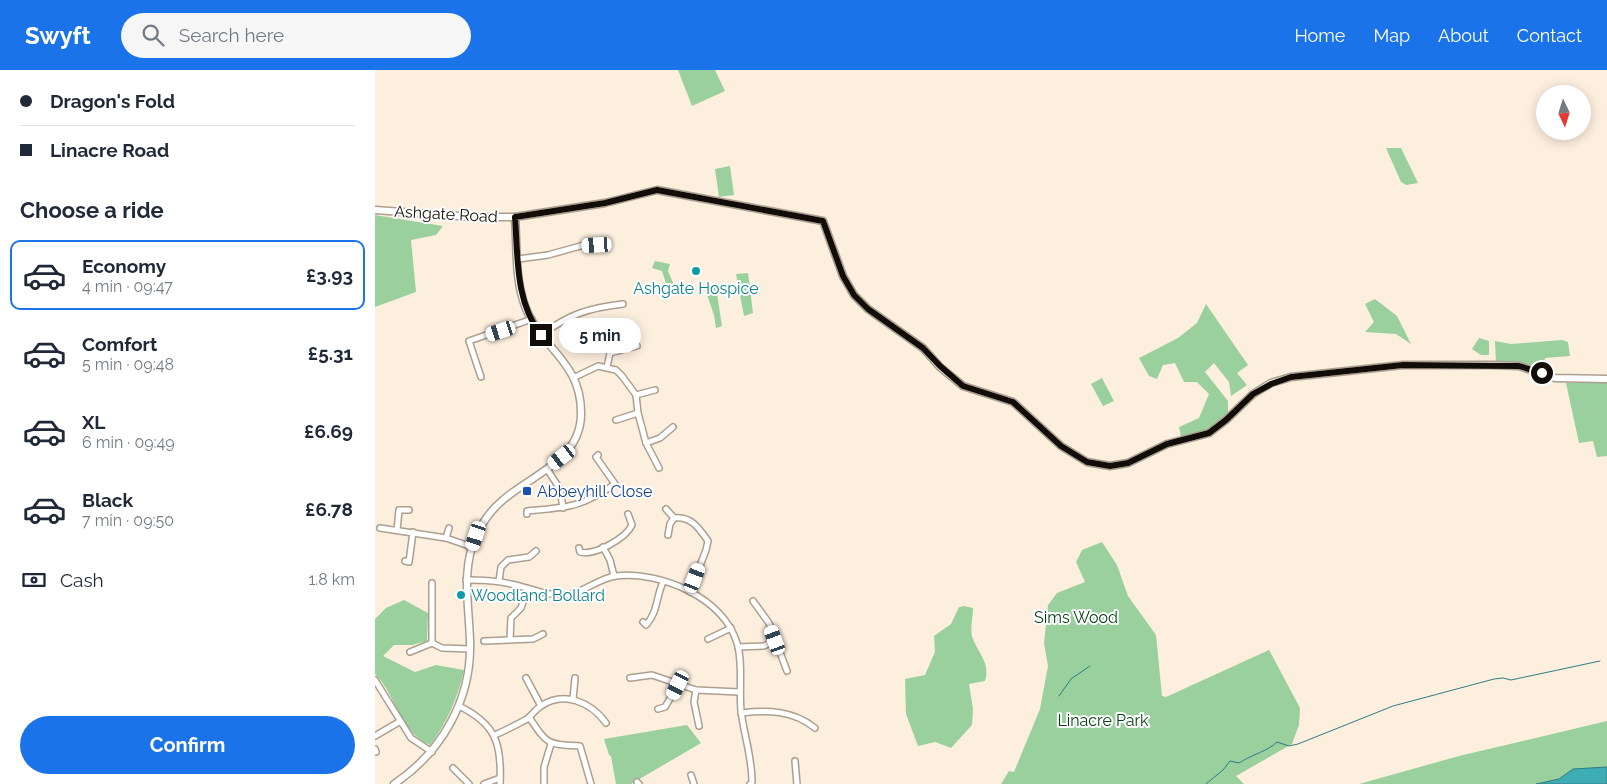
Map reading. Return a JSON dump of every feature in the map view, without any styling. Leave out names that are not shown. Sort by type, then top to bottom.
[{"type":"street","name":"Ashgate Road","points":[[375,210],[473,217],[515,217],[605,203],[640,193],[662,190],[823,221],[843,276],[854,295],[868,309],[923,348],[963,386],[1013,402],[1061,446],[1087,462],[1110,466],[1128,463],[1167,444],[1209,433],[1226,420],[1253,394],[1271,384],[1291,377],[1403,365],[1483,365],[1519,366],[1555,378],[1607,379]]},
{"type":"street","points":[[394,784],[419,766],[432,752],[441,740],[459,706],[469,664],[470,649],[466,580],[476,536],[493,510],[511,494],[562,457],[575,439],[581,418],[581,398],[575,377],[541,335],[523,300],[515,217]]},
{"type":"street","points":[[518,259],[597,245]]},
{"type":"street","points":[[541,335],[562,321],[591,308],[623,304]]},
{"type":"street","points":[[481,377],[469,341],[532,319]]},
{"type":"street","points":[[607,367],[611,354],[637,346]]},
{"type":"street","points":[[575,377],[599,366],[616,370],[636,395],[638,414],[646,443],[659,468]]},
{"type":"street","points":[[636,395],[655,390]]},
{"type":"street","points":[[616,420],[638,414]]},
{"type":"street","points":[[646,443],[661,438],[673,427]]},
{"type":"street","points":[[527,514],[527,511],[575,506],[592,500],[615,484],[596,457],[599,456]]},
{"type":"street","points":[[547,469],[560,489],[563,508]]},
{"type":"street","points":[[666,509],[674,518]]},
{"type":"street","points":[[397,530],[399,510],[409,510]]},
{"type":"street","points":[[579,548],[580,552],[585,554],[603,547],[629,532],[632,525],[628,514]]},
{"type":"street","points":[[668,535],[670,524],[674,518],[682,517],[690,520],[707,541],[707,550],[690,592]]},
{"type":"street","points":[[380,528],[446,538],[472,547]]},
{"type":"street","points":[[446,538],[449,528]]},
{"type":"street","points":[[405,561],[409,562],[413,532]]},
{"type":"street","points":[[603,547],[610,560],[614,576]]},
{"type":"street","points":[[499,581],[501,567],[508,560],[529,557],[536,551]]},
{"type":"street","points":[[466,580],[499,581],[527,590],[549,594],[568,594],[584,590],[614,576],[642,576],[690,592],[714,607],[731,628],[738,647],[741,713],[752,761],[751,783],[758,784]]},
{"type":"street","points":[[643,622],[646,625],[657,610],[657,597],[663,582]]},
{"type":"street","points":[[432,583],[432,643]]},
{"type":"street","points":[[510,639],[511,618],[521,608],[527,590]]},
{"type":"street","points":[[753,601],[769,623],[787,671]]},
{"type":"street","points":[[708,639],[731,628]]},
{"type":"street","points":[[484,641],[533,639],[543,634]]},
{"type":"street","points":[[738,647],[764,646],[775,640]]},
{"type":"street","points":[[410,652],[432,643],[442,648],[470,649]]},
{"type":"street","points":[[630,678],[652,675],[696,690],[739,692]]},
{"type":"street","points":[[527,678],[541,706]]},
{"type":"street","points":[[573,699],[575,678]]},
{"type":"street","points":[[375,680],[399,722],[411,738],[432,752]]},
{"type":"street","points":[[658,710],[665,707],[678,685]]},
{"type":"street","points":[[696,690],[694,702],[699,726]]},
{"type":"street","points":[[495,735],[529,717],[550,701],[573,699],[599,713],[606,722]]},
{"type":"street","points":[[459,706],[475,714],[488,724],[495,735],[499,755],[500,781],[483,784]]},
{"type":"street","points":[[741,713],[775,711],[799,718],[815,728]]},
{"type":"street","points":[[529,717],[545,740],[551,744],[580,746],[591,784]]},
{"type":"street","points":[[375,736],[399,722]]},
{"type":"street","points":[[544,784],[544,767],[551,744]]},
{"type":"street","points":[[795,761],[797,784]]},
{"type":"street","points":[[453,768],[469,784]]},
{"type":"street","points":[[691,774],[693,784]]},
{"type":"green space","points":[[678,70],[715,70],[725,91],[692,106]]},
{"type":"green space","points":[[1386,148],[1401,148],[1418,183],[1406,185],[1401,182]]},
{"type":"green space","points":[[730,166],[734,195],[719,197],[715,169]]},
{"type":"green space","points":[[375,215],[443,226],[436,235],[411,240],[416,292],[375,307]]},
{"type":"green space","points":[[655,261],[670,264],[668,271],[676,290],[671,293],[668,290],[662,271],[652,268]]},
{"type":"green space","points":[[748,273],[753,313],[744,316],[736,274]]},
{"type":"green space","points":[[716,287],[722,326],[716,328],[714,315],[705,289]]},
{"type":"green space","points":[[1375,299],[1397,316],[1411,344],[1396,334],[1365,332],[1374,322],[1365,304]]},
{"type":"green space","points":[[1206,304],[1248,365],[1237,373],[1247,385],[1231,396],[1229,382],[1214,363],[1205,372],[1228,401],[1228,413],[1204,432],[1181,437],[1179,427],[1199,418],[1209,394],[1197,382],[1184,382],[1175,363],[1163,365],[1157,379],[1149,376],[1139,358],[1178,338],[1197,323]]},
{"type":"green space","points":[[1479,338],[1489,341],[1489,355],[1481,355],[1472,349]]},
{"type":"green space","points":[[1562,340],[1568,342],[1570,356],[1545,358],[1543,371],[1496,364],[1495,341],[1511,344]]},
{"type":"green space","points":[[1102,378],[1114,401],[1103,406],[1091,384]]},
{"type":"green space","points":[[1566,383],[1607,383],[1607,456],[1597,457],[1593,441],[1579,443]]},
{"type":"green space","name":"Linacre Park","points":[[1102,542],[1117,565],[1128,596],[1156,635],[1162,696],[1166,697],[1269,650],[1300,708],[1299,725],[1292,744],[1236,776],[1244,784],[1001,784],[1009,771],[1014,772],[1040,709],[1048,666],[1044,643],[1048,605],[1057,593],[1085,582],[1076,562],[1082,550]]},
{"type":"green space","points":[[404,600],[428,613],[427,641],[412,645],[394,645],[383,656],[415,672],[436,665],[464,670],[459,690],[451,709],[442,728],[430,745],[411,732],[389,693],[375,674],[375,619],[386,608]]},
{"type":"green space","points":[[959,607],[973,608],[972,636],[983,658],[986,669],[985,681],[969,684],[973,709],[972,725],[951,748],[935,742],[918,746],[906,714],[905,679],[925,675],[935,652],[934,636],[951,624]]},
{"type":"green space","points":[[1607,721],[1607,784],[1359,784],[1459,756]]},
{"type":"green space","points":[[687,725],[701,743],[631,784],[616,784],[611,756],[604,739]]},
{"type":"water","points":[[1607,767],[1607,784],[1536,784],[1559,779],[1573,769]]},
{"type":"waterway","points":[[1206,784],[1223,770],[1230,761],[1239,763],[1277,742],[1289,746],[1298,744],[1393,706],[1494,679],[1503,678],[1511,680],[1600,661]]},
{"type":"waterway","points":[[1059,696],[1071,679],[1090,666]]},
{"type":"place","name":"Ashgate Hospice","points":[[696,271]]},
{"type":"place","name":"Abbeyhill Close","points":[[527,491]]},
{"type":"place","name":"Woodland Bollard","points":[[461,595]]},
{"type":"route","points":[[541,335],[536,329],[523,300],[519,275],[515,217],[605,203],[657,190],[823,221],[843,276],[854,295],[868,309],[923,348],[951,378],[963,386],[1013,402],[1061,446],[1087,462],[1110,466],[1128,463],[1167,444],[1209,433],[1226,420],[1253,394],[1271,384],[1291,377],[1358,368],[1403,365],[1519,366],[1542,373]]},
{"type":"park label","name":"Sims Wood","points":[[1076,617]]}]
